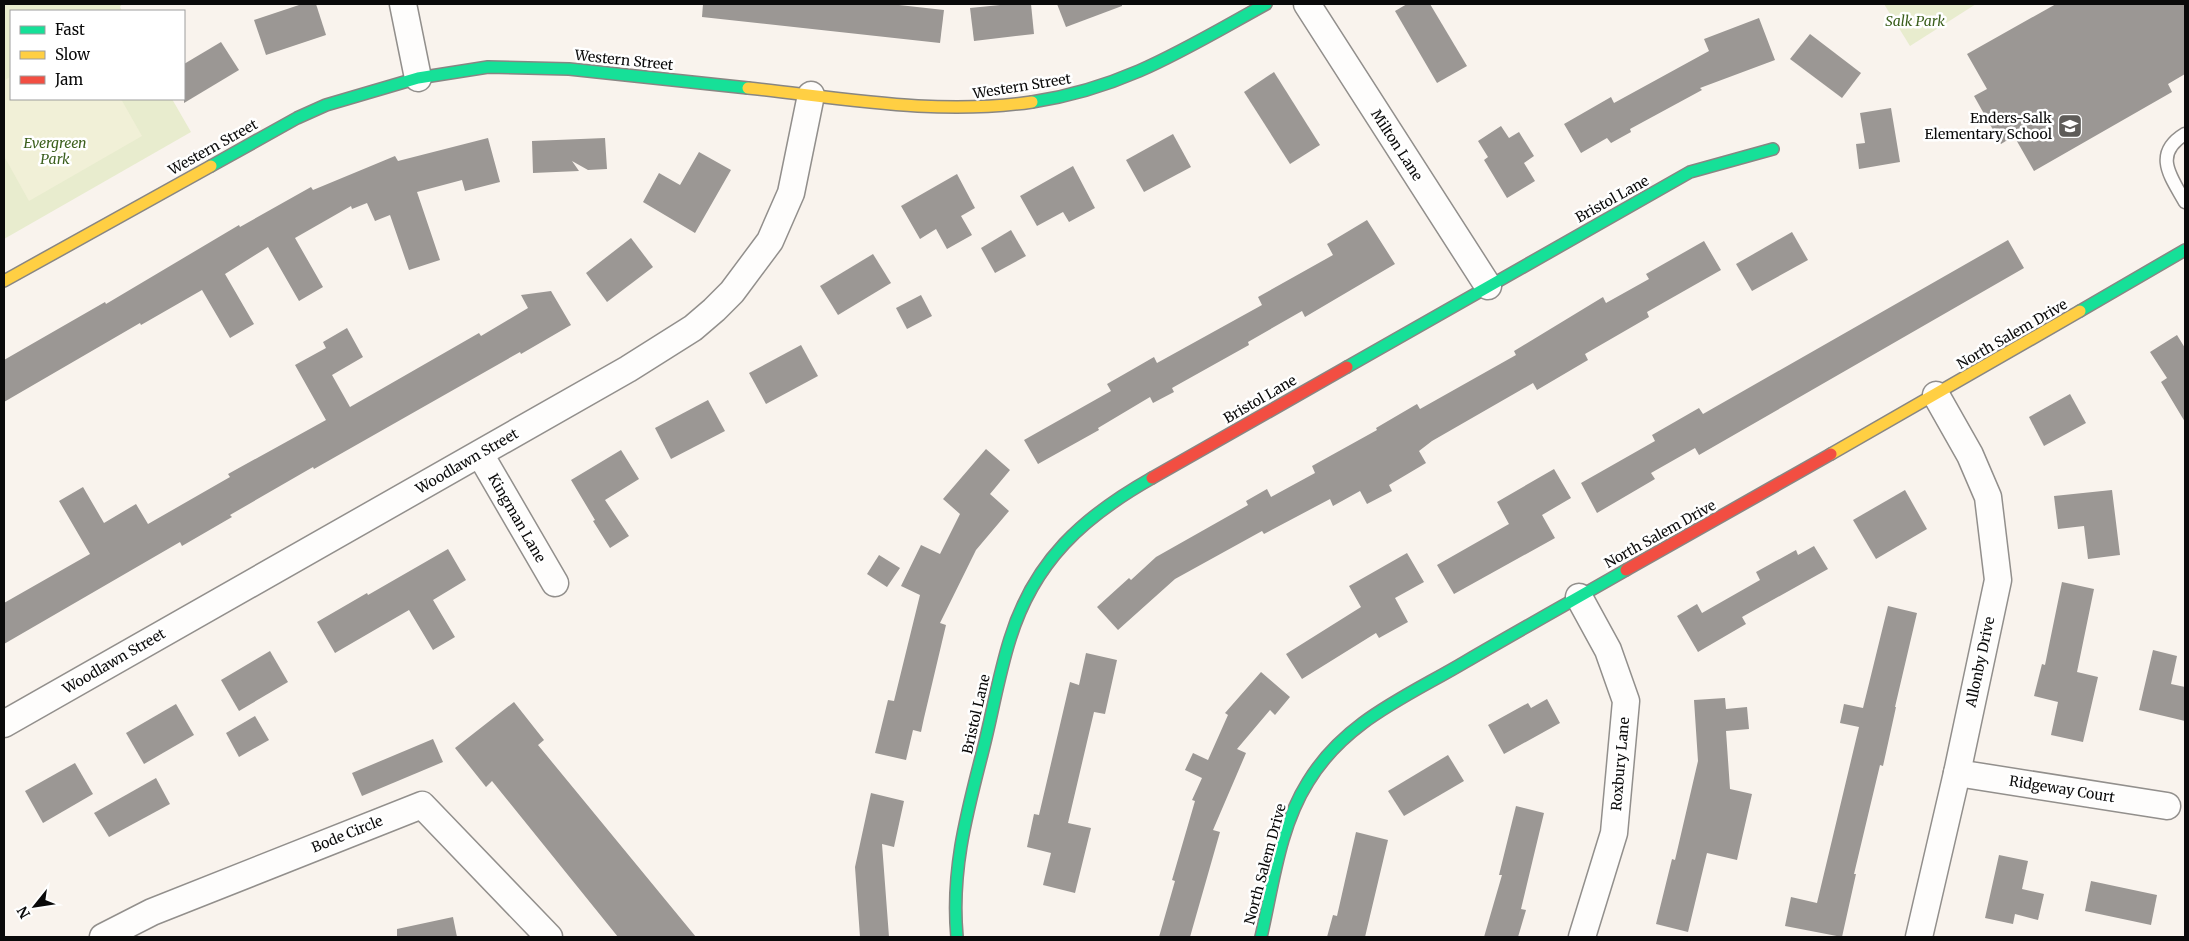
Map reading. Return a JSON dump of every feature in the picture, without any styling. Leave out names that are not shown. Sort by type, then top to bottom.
[{"type":"street","points":[[403,4],[418,78]]},
{"type":"street","name":"Western Street","points":[[4,281],[297,118],[326,105],[418,78],[488,68],[569,69],[932,108],[967,109],[1042,100],[1090,90],[1154,66],[1266,4]]},
{"type":"street","name":"Milton Lane","points":[[1307,4],[1488,286]]},
{"type":"street","name":"Woodlawn Street","points":[[4,724],[480,454],[693,328],[732,292],[770,241],[791,193],[811,95]]},
{"type":"street","name":"Bristol Lane","points":[[957,937],[953,899],[959,852],[1004,663],[1016,625],[1031,589],[1067,539],[1086,521],[1116,498],[1690,172],[1773,149]]},
{"type":"street","name":"North Salem Drive","points":[[1261,937],[1291,815],[1300,793],[1317,767],[1341,739],[1376,714],[1936,395],[2185,250]]},
{"type":"street","name":"Allonby Drive","points":[[1919,937],[1957,773],[1998,580],[1988,497],[1973,462],[1936,395]]},
{"type":"street","name":"Kingman Lane","points":[[480,454],[555,583]]},
{"type":"street","name":"Roxbury Lane","points":[[1579,597],[1608,650],[1626,702],[1614,832],[1582,937]]},
{"type":"street","name":"Ridgeway Court","points":[[1957,773],[2167,806]]},
{"type":"street","name":"Bode Circle","points":[[103,937],[152,912],[422,805],[549,937]]},
{"type":"lane","points":[[2185,134],[2172,144],[2168,152],[2166,166],[2185,202]]},
{"type":"green space","name":"Evergreen Park","points":[[4,4],[122,4],[120,7],[122,10],[10,10],[10,100],[173,100],[191,132],[4,239]]},
{"type":"green space","name":"Salk Park","points":[[1884,4],[1976,4],[1910,46]]},
{"type":"green space","points":[[10,77],[10,100],[122,100],[142,136],[29,201],[4,156],[4,81]]},
{"type":"building","points":[[302,4],[316,4],[326,35],[266,55],[254,20]]},
{"type":"building","points":[[703,4],[890,4],[944,10],[940,43],[702,17]]},
{"type":"building","points":[[1031,4],[1034,34],[974,41],[970,8]]},
{"type":"building","points":[[1057,4],[1122,4],[1122,6],[1066,27]]},
{"type":"building","points":[[1407,4],[1430,4],[1467,66],[1437,83],[1395,11]]},
{"type":"building","points":[[2056,4],[2185,4],[2185,74],[2168,84],[2172,92],[2034,171],[2014,136],[2001,144],[1974,96],[1987,89],[1967,54]]},
{"type":"building","points":[[1759,18],[1775,60],[1700,88],[1702,90],[1630,129],[1631,132],[1611,143],[1607,138],[1581,153],[1564,124],[1611,97],[1614,103],[1709,51],[1704,39]]},
{"type":"building","points":[[1810,34],[1861,73],[1842,98],[1790,59]]},
{"type":"building","points":[[221,42],[239,70],[184,103],[185,63]]},
{"type":"building","points":[[1274,72],[1320,145],[1290,164],[1244,92]]},
{"type":"building","points":[[1891,108],[1900,162],[1859,169],[1856,144],[1865,143],[1860,113]]},
{"type":"building","points":[[1501,126],[1509,138],[1519,132],[1534,156],[1524,163],[1535,181],[1507,198],[1484,160],[1488,157],[1478,141]]},
{"type":"building","points":[[1173,134],[1191,167],[1144,192],[1126,160]]},
{"type":"building","points":[[488,138],[500,182],[465,191],[462,180],[417,192],[440,260],[409,270],[390,215],[375,221],[367,203],[352,209],[351,206],[295,238],[323,287],[299,301],[268,247],[225,274],[254,324],[230,338],[202,290],[141,325],[140,323],[4,402],[4,360],[105,302],[106,304],[239,225],[240,227],[311,187],[313,190],[395,156],[398,161]]},
{"type":"building","points":[[605,138],[607,169],[588,170],[572,161],[579,171],[533,173],[532,141]]},
{"type":"building","points":[[699,152],[731,170],[695,233],[643,202],[659,173],[680,185]]},
{"type":"building","points":[[1073,166],[1095,208],[1069,222],[1063,212],[1037,226],[1020,196]]},
{"type":"building","points":[[957,174],[975,208],[961,216],[972,235],[947,249],[936,229],[920,239],[901,206]]},
{"type":"building","points":[[1367,220],[1395,264],[1305,317],[1302,311],[1248,342],[1249,345],[1172,388],[1174,392],[1153,403],[1150,397],[1098,428],[1099,430],[1038,464],[1024,440],[1111,391],[1107,384],[1154,357],[1157,363],[1262,305],[1258,297],[1333,255],[1327,244]]},
{"type":"building","points":[[1011,230],[1026,256],[995,273],[981,248]]},
{"type":"building","points":[[1792,232],[1808,260],[1752,291],[1736,264]]},
{"type":"building","points":[[631,238],[653,267],[607,302],[586,273]]},
{"type":"building","points":[[2008,240],[2024,268],[1699,455],[1695,448],[1651,473],[1655,479],[1597,513],[1581,483],[1655,441],[1652,435],[1699,408],[1703,414]]},
{"type":"building","points":[[1704,241],[1721,270],[1647,312],[1649,317],[1585,354],[1588,360],[1537,390],[1533,383],[1432,441],[1419,451],[1426,463],[1389,485],[1392,491],[1367,504],[1360,491],[1333,506],[1330,499],[1264,534],[1262,531],[1175,579],[1118,630],[1097,607],[1156,557],[1248,505],[1246,501],[1267,489],[1271,497],[1315,473],[1312,466],[1377,430],[1376,428],[1417,404],[1420,409],[1516,355],[1514,351],[1603,297],[1606,303],[1649,279],[1646,274]]},
{"type":"building","points":[[873,254],[891,283],[838,315],[820,286]]},
{"type":"building","points":[[551,291],[571,325],[314,469],[313,467],[230,515],[232,517],[182,546],[180,542],[4,644],[4,603],[90,554],[59,501],[83,487],[104,523],[136,504],[148,524],[230,477],[228,474],[326,420],[295,365],[326,348],[323,342],[347,328],[363,357],[332,375],[350,407],[479,333],[481,336],[528,308],[521,295]]},
{"type":"building","points":[[921,295],[932,316],[907,329],[896,308]]},
{"type":"building","points":[[2177,335],[2185,348],[2185,422],[2161,382],[2167,378],[2150,352]]},
{"type":"building","points":[[801,345],[818,376],[766,404],[749,373]]},
{"type":"building","points":[[2070,394],[2086,423],[2044,446],[2029,417]]},
{"type":"building","points":[[708,400],[725,431],[671,459],[655,428]]},
{"type":"building","points":[[986,449],[1010,470],[990,494],[1009,511],[976,550],[940,623],[946,625],[921,732],[913,730],[906,760],[875,753],[888,700],[894,701],[920,595],[901,586],[921,545],[940,554],[960,514],[943,499]]},
{"type":"building","points":[[621,450],[639,479],[605,500],[629,536],[610,548],[571,480]]},
{"type":"building","points":[[1554,469],[1571,498],[1542,515],[1555,538],[1454,594],[1437,565],[1509,524],[1497,502]]},
{"type":"building","points":[[1905,490],[1927,529],[1876,559],[1853,520]]},
{"type":"building","points":[[2112,490],[2120,555],[2088,559],[2084,526],[2058,529],[2054,496]]},
{"type":"building","points":[[1814,546],[1828,569],[1742,617],[1746,624],[1698,652],[1677,616],[1697,604],[1702,613],[1760,580],[1756,572],[1796,550],[1798,555]]},
{"type":"building","points":[[448,549],[466,580],[433,600],[455,637],[433,650],[409,610],[335,653],[317,622]]},
{"type":"building","points":[[1407,553],[1424,582],[1395,598],[1408,622],[1379,638],[1376,633],[1302,679],[1286,654],[1361,607],[1349,586]]},
{"type":"building","points":[[879,555],[900,568],[887,587],[867,574]]},
{"type":"building","points":[[2062,582],[2094,589],[2077,672],[2098,677],[2083,742],[2051,735],[2058,702],[2034,696],[2042,664],[2045,665]]},
{"type":"building","points":[[1888,606],[1917,613],[1883,766],[1880,765],[1854,874],[1856,874],[1842,937],[1785,926],[1791,897],[1817,903],[1859,727],[1840,723],[1844,704],[1863,708]]},
{"type":"building","points":[[2153,650],[2177,656],[2171,684],[2185,687],[2185,721],[2139,710]]},
{"type":"building","points":[[270,651],[288,682],[239,711],[221,680]]},
{"type":"building","points":[[1086,653],[1117,660],[1105,714],[1094,712],[1068,823],[1091,828],[1075,893],[1043,885],[1051,853],[1027,847],[1034,814],[1039,815],[1070,682],[1079,685]]},
{"type":"building","points":[[1261,672],[1290,697],[1275,715],[1270,710],[1237,749],[1246,753],[1213,830],[1220,832],[1190,937],[1159,937],[1175,881],[1172,880],[1195,801],[1192,800],[1202,778],[1185,770],[1193,753],[1208,760],[1228,715],[1225,713]]},
{"type":"building","points":[[1725,698],[1726,709],[1747,707],[1749,729],[1726,731],[1730,789],[1752,794],[1737,860],[1707,853],[1688,932],[1656,924],[1672,859],[1675,860],[1698,761],[1694,700]]},
{"type":"building","points":[[1547,699],[1560,723],[1504,754],[1488,725],[1528,703],[1531,708]]},
{"type":"building","points":[[514,702],[544,740],[538,745],[696,937],[618,937],[492,781],[486,787],[455,748]]},
{"type":"building","points":[[176,704],[194,735],[144,764],[126,733]]},
{"type":"building","points":[[255,716],[269,740],[239,757],[226,733]]},
{"type":"building","points":[[433,739],[443,762],[362,796],[352,773]]},
{"type":"building","points":[[1448,755],[1464,781],[1404,816],[1388,791]]},
{"type":"building","points":[[75,763],[93,794],[43,823],[25,791]]},
{"type":"building","points":[[156,778],[170,804],[109,837],[94,813]]},
{"type":"building","points":[[871,793],[904,801],[894,847],[882,844],[889,937],[860,937],[855,867]]},
{"type":"building","points":[[1516,806],[1544,813],[1521,909],[1526,910],[1518,937],[1484,937],[1502,875],[1499,875]]},
{"type":"building","points":[[1356,832],[1388,840],[1365,937],[1327,937],[1333,915],[1337,916]]},
{"type":"building","points":[[1999,855],[2028,861],[2022,889],[2044,894],[2038,920],[2015,914],[2013,924],[1985,918]]},
{"type":"building","points":[[2091,881],[2157,895],[2151,925],[2085,911]]},
{"type":"building","points":[[453,917],[457,937],[397,937],[397,929]]},
{"type":"traffic: fast","points":[[1032,102],[1065,96],[1126,76],[1181,51],[1266,4]]},
{"type":"traffic: fast","points":[[211,166],[297,118],[326,105],[418,78],[488,67],[569,69],[748,88]]},
{"type":"traffic: fast","points":[[1347,367],[1690,172],[1773,149]]},
{"type":"traffic: fast","points":[[2080,311],[2185,250]]},
{"type":"traffic: fast","points":[[957,937],[956,890],[965,822],[1002,668],[1020,611],[1047,564],[1064,544],[1104,509],[1152,478]]},
{"type":"traffic: fast","points":[[1261,937],[1278,858],[1290,818],[1308,782],[1340,742],[1358,726],[1399,699],[1626,570]]},
{"type":"traffic: slow","points":[[748,88],[854,101],[925,106],[996,106],[1032,102]]},
{"type":"traffic: slow","points":[[4,281],[211,166]]},
{"type":"traffic: slow","points":[[1831,454],[2080,311]]},
{"type":"traffic: jam","points":[[1152,478],[1347,367]]},
{"type":"traffic: jam","points":[[1626,570],[1831,454]]},
{"type":"place","name":"Enders-Salk Elementary School","points":[[2070,126]]}]
